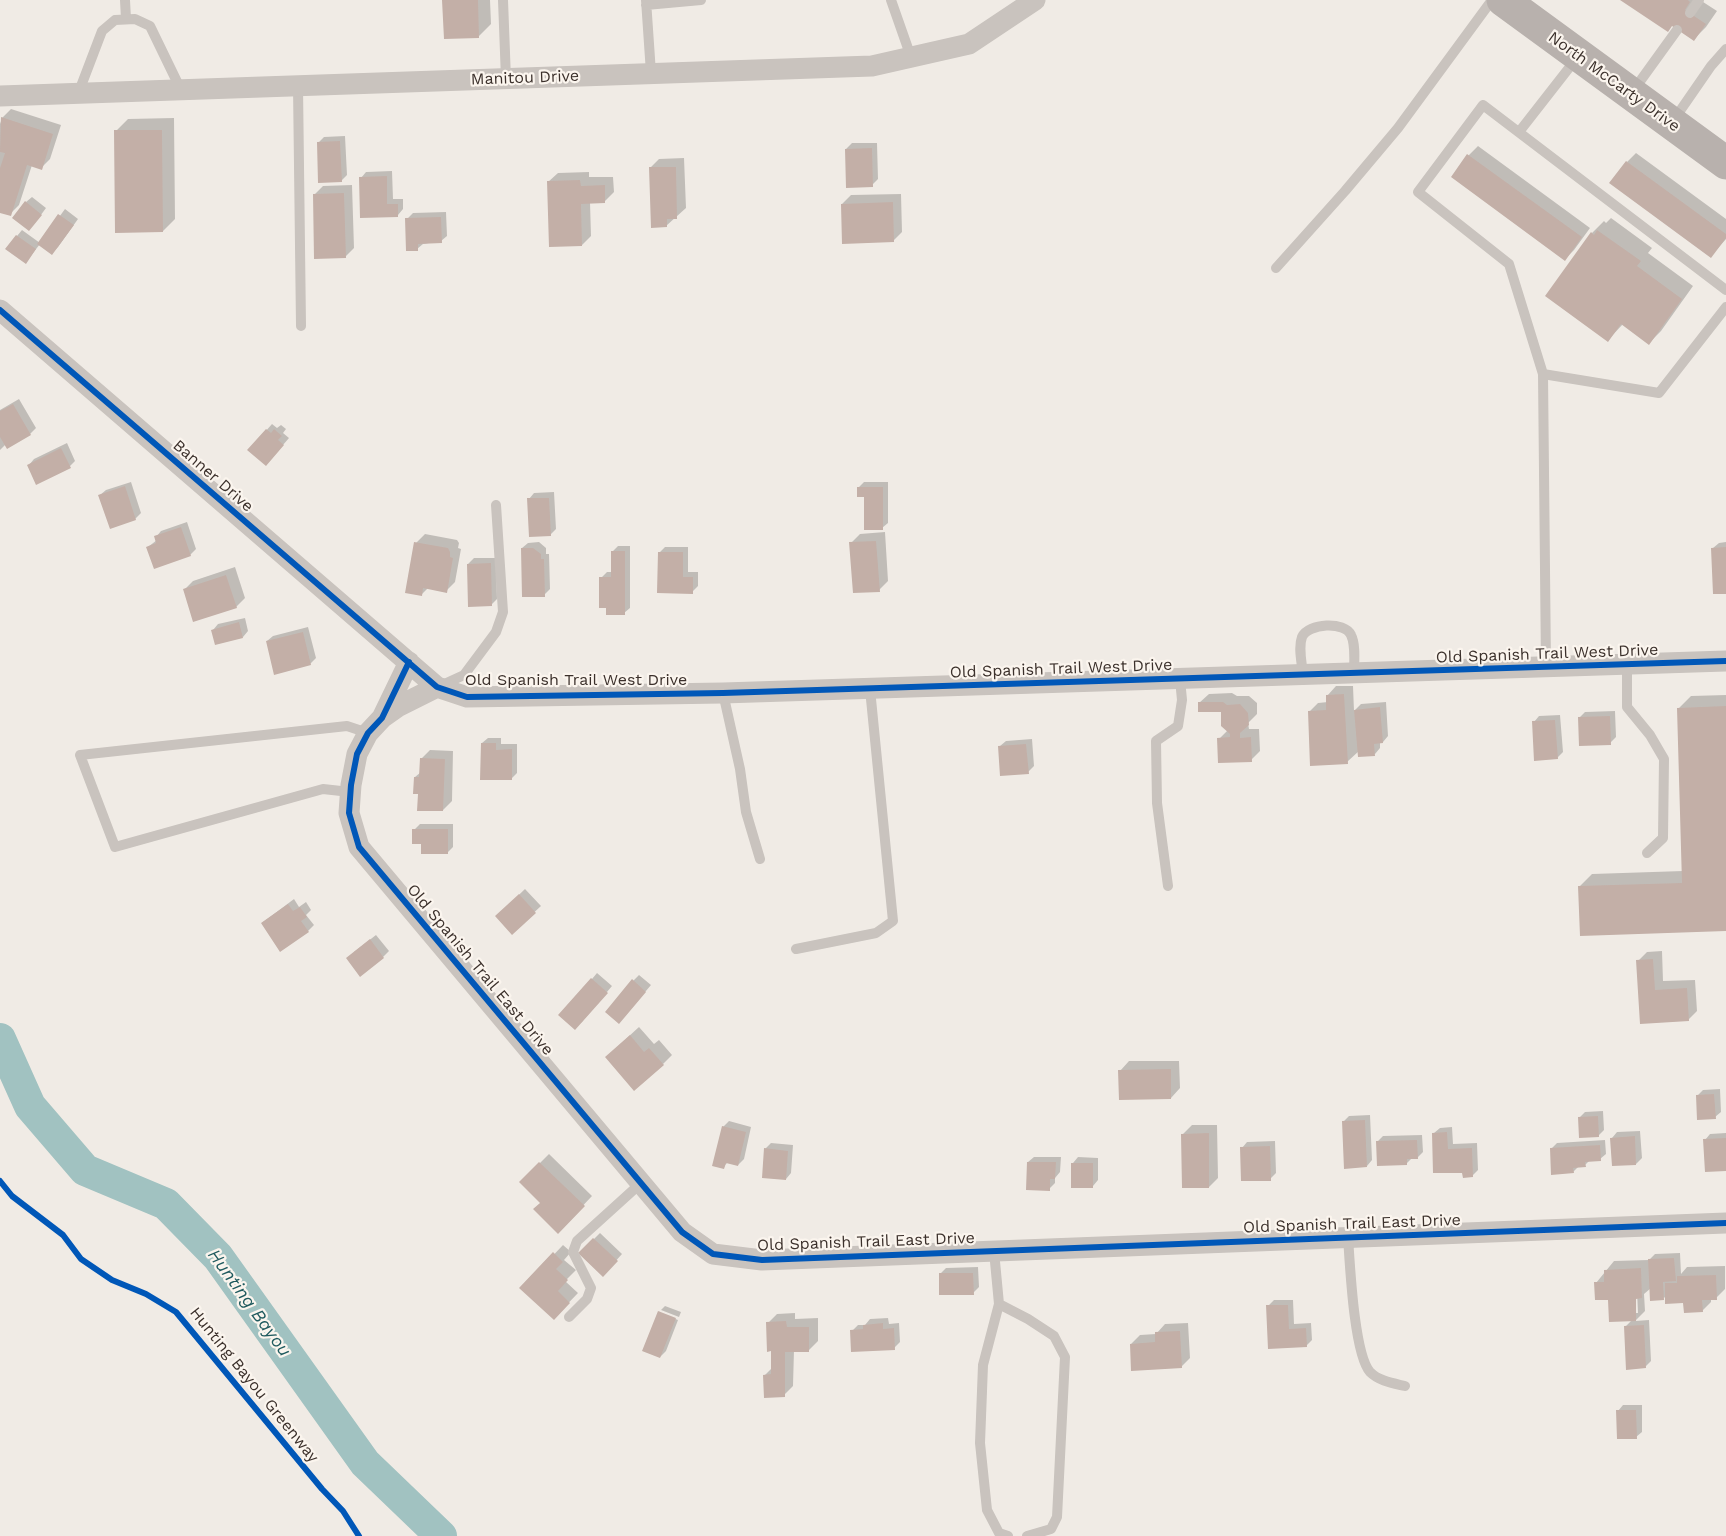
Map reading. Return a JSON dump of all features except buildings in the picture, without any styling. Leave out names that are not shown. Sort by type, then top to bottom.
[{"type":"main road","name":"North McCarty Drive","points":[[1503,0],[1726,163]]},
{"type":"street","name":"Manitou Drive","points":[[0,96],[872,66],[969,44],[1035,0]]},
{"type":"street","name":"Banner Drive","points":[[0,310],[409,662]]},
{"type":"street","name":"Old Spanish Trail West Drive","points":[[409,662],[437,687],[467,697],[870,689],[1726,661]]},
{"type":"street","name":"Old Spanish Trail East Drive","points":[[409,662],[375,726],[357,754],[350,792],[349,813],[359,847],[682,1232],[713,1254],[762,1260],[1726,1223]]},
{"type":"street","points":[[375,726],[399,706],[437,687]]},
{"type":"lane","points":[[125,0],[126,19]]},
{"type":"lane","points":[[503,0],[506,79]]},
{"type":"lane","points":[[651,74],[646,2],[701,0]]},
{"type":"lane","points":[[891,0],[911,57]]},
{"type":"lane","points":[[1276,268],[1398,128],[1492,0]]},
{"type":"lane","points":[[1690,13],[1699,0]]},
{"type":"lane","points":[[78,94],[102,31],[115,20],[126,19],[135,19],[150,26],[181,90]]},
{"type":"lane","points":[[1631,93],[1677,30]]},
{"type":"lane","points":[[1671,123],[1711,66],[1726,49]]},
{"type":"lane","points":[[1520,132],[1579,56]]},
{"type":"lane","points":[[298,86],[301,326]]},
{"type":"lane","points":[[1546,667],[1543,374],[1509,264],[1418,192],[1483,105],[1726,290]]},
{"type":"lane","points":[[1543,374],[1659,393],[1726,307]]},
{"type":"lane","points":[[437,687],[464,675],[496,632],[503,612],[496,505]]},
{"type":"lane","points":[[1303,675],[1301,645],[1302,637],[1307,630],[1315,627],[1339,626],[1348,630],[1352,636],[1354,673]]},
{"type":"lane","points":[[1627,664],[1627,707],[1650,735],[1664,759],[1663,838],[1647,853]]},
{"type":"lane","points":[[1168,886],[1157,802],[1156,741],[1178,726],[1182,700],[1180,679]]},
{"type":"lane","points":[[796,949],[876,933],[893,921],[870,689]]},
{"type":"lane","points":[[723,693],[740,770],[746,812],[760,859]]},
{"type":"lane","points":[[350,792],[323,789],[115,847],[80,754],[347,726],[375,726]]},
{"type":"lane","points":[[569,1317],[587,1299],[591,1288],[573,1252],[577,1241],[641,1183]]},
{"type":"lane","points":[[1348,1238],[1358,1342],[1369,1371],[1381,1380],[1405,1386]]},
{"type":"lane","points":[[994,1251],[999,1304],[983,1365],[980,1443],[987,1510],[999,1533],[1008,1536]]},
{"type":"lane","points":[[999,1304],[1054,1336],[1065,1357],[1057,1517],[1051,1529],[1026,1536]]},
{"type":"waterway","name":"Hunting Bayou","points":[[0,1039],[30,1106],[85,1170],[166,1204],[218,1257],[365,1463],[441,1536]]},
{"type":"cycle path","points":[[0,310],[437,687],[467,697],[723,693],[1726,661]]},
{"type":"cycle path","points":[[409,662],[382,718],[368,733],[357,754],[349,813],[359,847],[682,1232],[713,1254],[762,1260],[1726,1223]]},
{"type":"cycle path","name":"Hunting Bayou Greenway","points":[[0,1181],[12,1196],[63,1235],[81,1259],[112,1280],[146,1294],[176,1312],[322,1489],[343,1511],[359,1536]]}]
